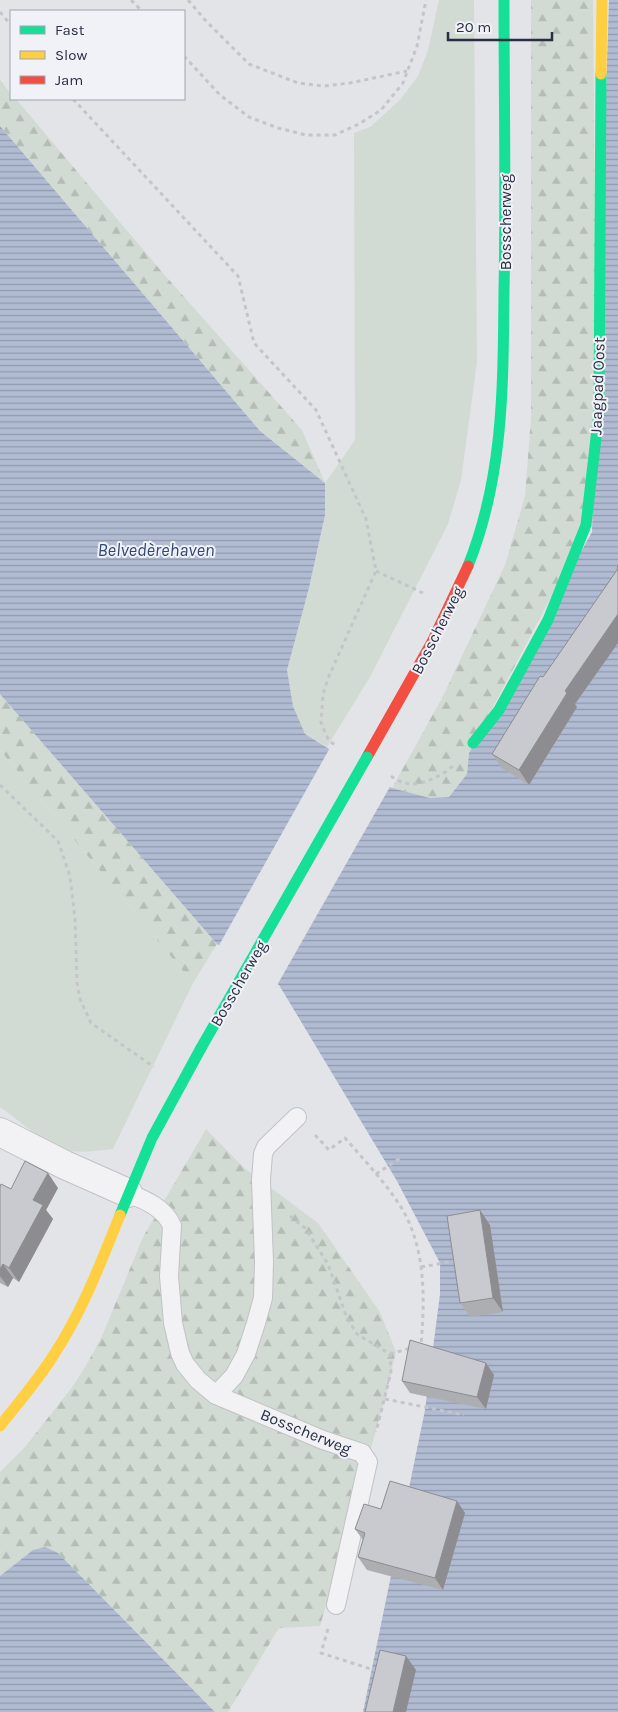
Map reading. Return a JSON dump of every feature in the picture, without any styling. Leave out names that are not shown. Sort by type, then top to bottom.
[{"type":"street","name":"Bosscherweg","points":[[0,1426],[33,1386],[60,1344],[87,1295],[152,1138],[201,1048],[426,654],[458,590],[480,533],[492,485],[498,441],[503,355],[505,228],[504,0]]},
{"type":"street","name":"Jaagpad Oost","points":[[473,743],[499,710],[543,628],[586,524],[599,412],[602,0]]},
{"type":"street","name":"Bosscherweg","points":[[0,1132],[65,1165],[128,1193]]},
{"type":"lane","points":[[216,1395],[234,1376],[240,1366],[246,1354],[260,1311],[264,1262],[261,1180],[263,1154],[266,1147],[297,1117]]},
{"type":"lane","name":"Bosscherweg","points":[[128,1193],[149,1202],[169,1218],[172,1226],[170,1284],[177,1344],[185,1364],[198,1380],[216,1395],[323,1440],[362,1454],[368,1462],[336,1604]]},
{"type":"path","points":[[131,0],[141,10]]},
{"type":"path","points":[[188,0],[249,64],[298,83],[324,86],[350,83],[408,70]]},
{"type":"path","points":[[185,57],[220,95],[249,116],[278,128],[306,136],[335,135],[359,124],[382,110],[403,83],[417,46],[426,0]]},
{"type":"path","points":[[0,12],[10,24]]},
{"type":"path","points":[[75,100],[238,276],[254,343],[316,410],[366,519],[376,571],[418,589]]},
{"type":"path","points":[[0,784],[58,841],[70,876],[80,999],[91,1023],[161,1072]]},
{"type":"path","points":[[262,1203],[289,1215],[305,1228],[328,1264],[347,1318],[357,1334],[390,1354],[421,1345],[424,1311],[421,1267],[416,1242],[401,1207],[345,1138],[330,1150]]},
{"type":"path","points":[[376,1174],[402,1158]]},
{"type":"path","points":[[421,1267],[461,1260]]},
{"type":"path","points":[[368,1462],[391,1372],[390,1354]]},
{"type":"path","points":[[385,1399],[464,1415]]},
{"type":"path","points":[[336,1604],[322,1653],[378,1671]]},
{"type":"green space","points":[[439,0],[474,0],[477,362],[461,480],[448,524],[370,677],[327,747],[305,734],[293,706],[287,670],[309,588],[325,515],[325,483],[355,440],[354,133],[370,127],[400,100],[418,76],[428,50]]},
{"type":"green space","points":[[531,0],[593,0],[597,509],[469,753],[467,774],[449,797],[430,798],[392,788],[442,698],[505,565],[525,496],[531,418]]},
{"type":"green space","points":[[0,80],[10,93],[10,100],[17,100],[162,272],[302,430],[325,483],[260,431],[0,126]]},
{"type":"green space","points":[[0,694],[217,944],[193,983],[0,750]]},
{"type":"green space","points":[[0,750],[193,983],[113,1149],[84,1152],[66,1150],[41,1137],[0,1107]]},
{"type":"green space","points":[[206,1129],[243,1167],[318,1223],[380,1312],[396,1352],[385,1399],[320,1626],[279,1628],[228,1712],[215,1712],[58,1553],[10,1569],[0,1576],[0,1472],[25,1447],[73,1386],[88,1362],[102,1336],[143,1237]]},
{"type":"water","name":"Belvedèrehaven","points":[[609,0],[618,0],[618,1712],[363,1712],[425,1410],[440,1294],[440,1263],[397,1181],[279,985],[217,944],[0,694],[0,126],[260,431],[325,483],[325,515],[309,588],[287,670],[293,706],[305,734],[392,788],[430,798],[449,797],[467,774],[469,753],[592,532]]},
{"type":"water","points":[[45,1547],[58,1553],[215,1712],[0,1712],[0,1576],[33,1550]]},
{"type":"pier","points":[[331,746],[391,785],[276,987],[218,947]]},
{"type":"building","points":[[618,565],[618,614],[565,691],[567,693],[519,770],[492,754],[540,676],[543,677],[617,570]]},
{"type":"building","points":[[25,1161],[48,1173],[33,1200],[43,1205],[9,1268],[3,1264],[0,1269],[0,1187],[1,1184],[11,1189]]},
{"type":"building","points":[[480,1210],[493,1298],[460,1303],[447,1216]]},
{"type":"building","points":[[410,1340],[486,1363],[477,1397],[402,1381]]},
{"type":"building","points":[[390,1481],[457,1501],[435,1578],[358,1557],[365,1533],[355,1529],[364,1504],[381,1509]]},
{"type":"building","points":[[380,1650],[406,1656],[393,1712],[365,1712]]},
{"type":"traffic: fast","points":[[468,566],[489,498],[495,464],[502,396],[505,218],[504,0]]},
{"type":"traffic: fast","points":[[473,743],[499,710],[548,620],[586,525],[599,412],[601,74]]},
{"type":"traffic: fast","points":[[201,1048],[367,757]]},
{"type":"traffic: fast","points":[[120,1215],[152,1138],[201,1048]]},
{"type":"traffic: slow","points":[[601,74],[602,0]]},
{"type":"traffic: slow","points":[[0,1426],[49,1363],[65,1337],[91,1286],[120,1215]]},
{"type":"traffic: jam","points":[[367,757],[432,642],[468,566]]}]
